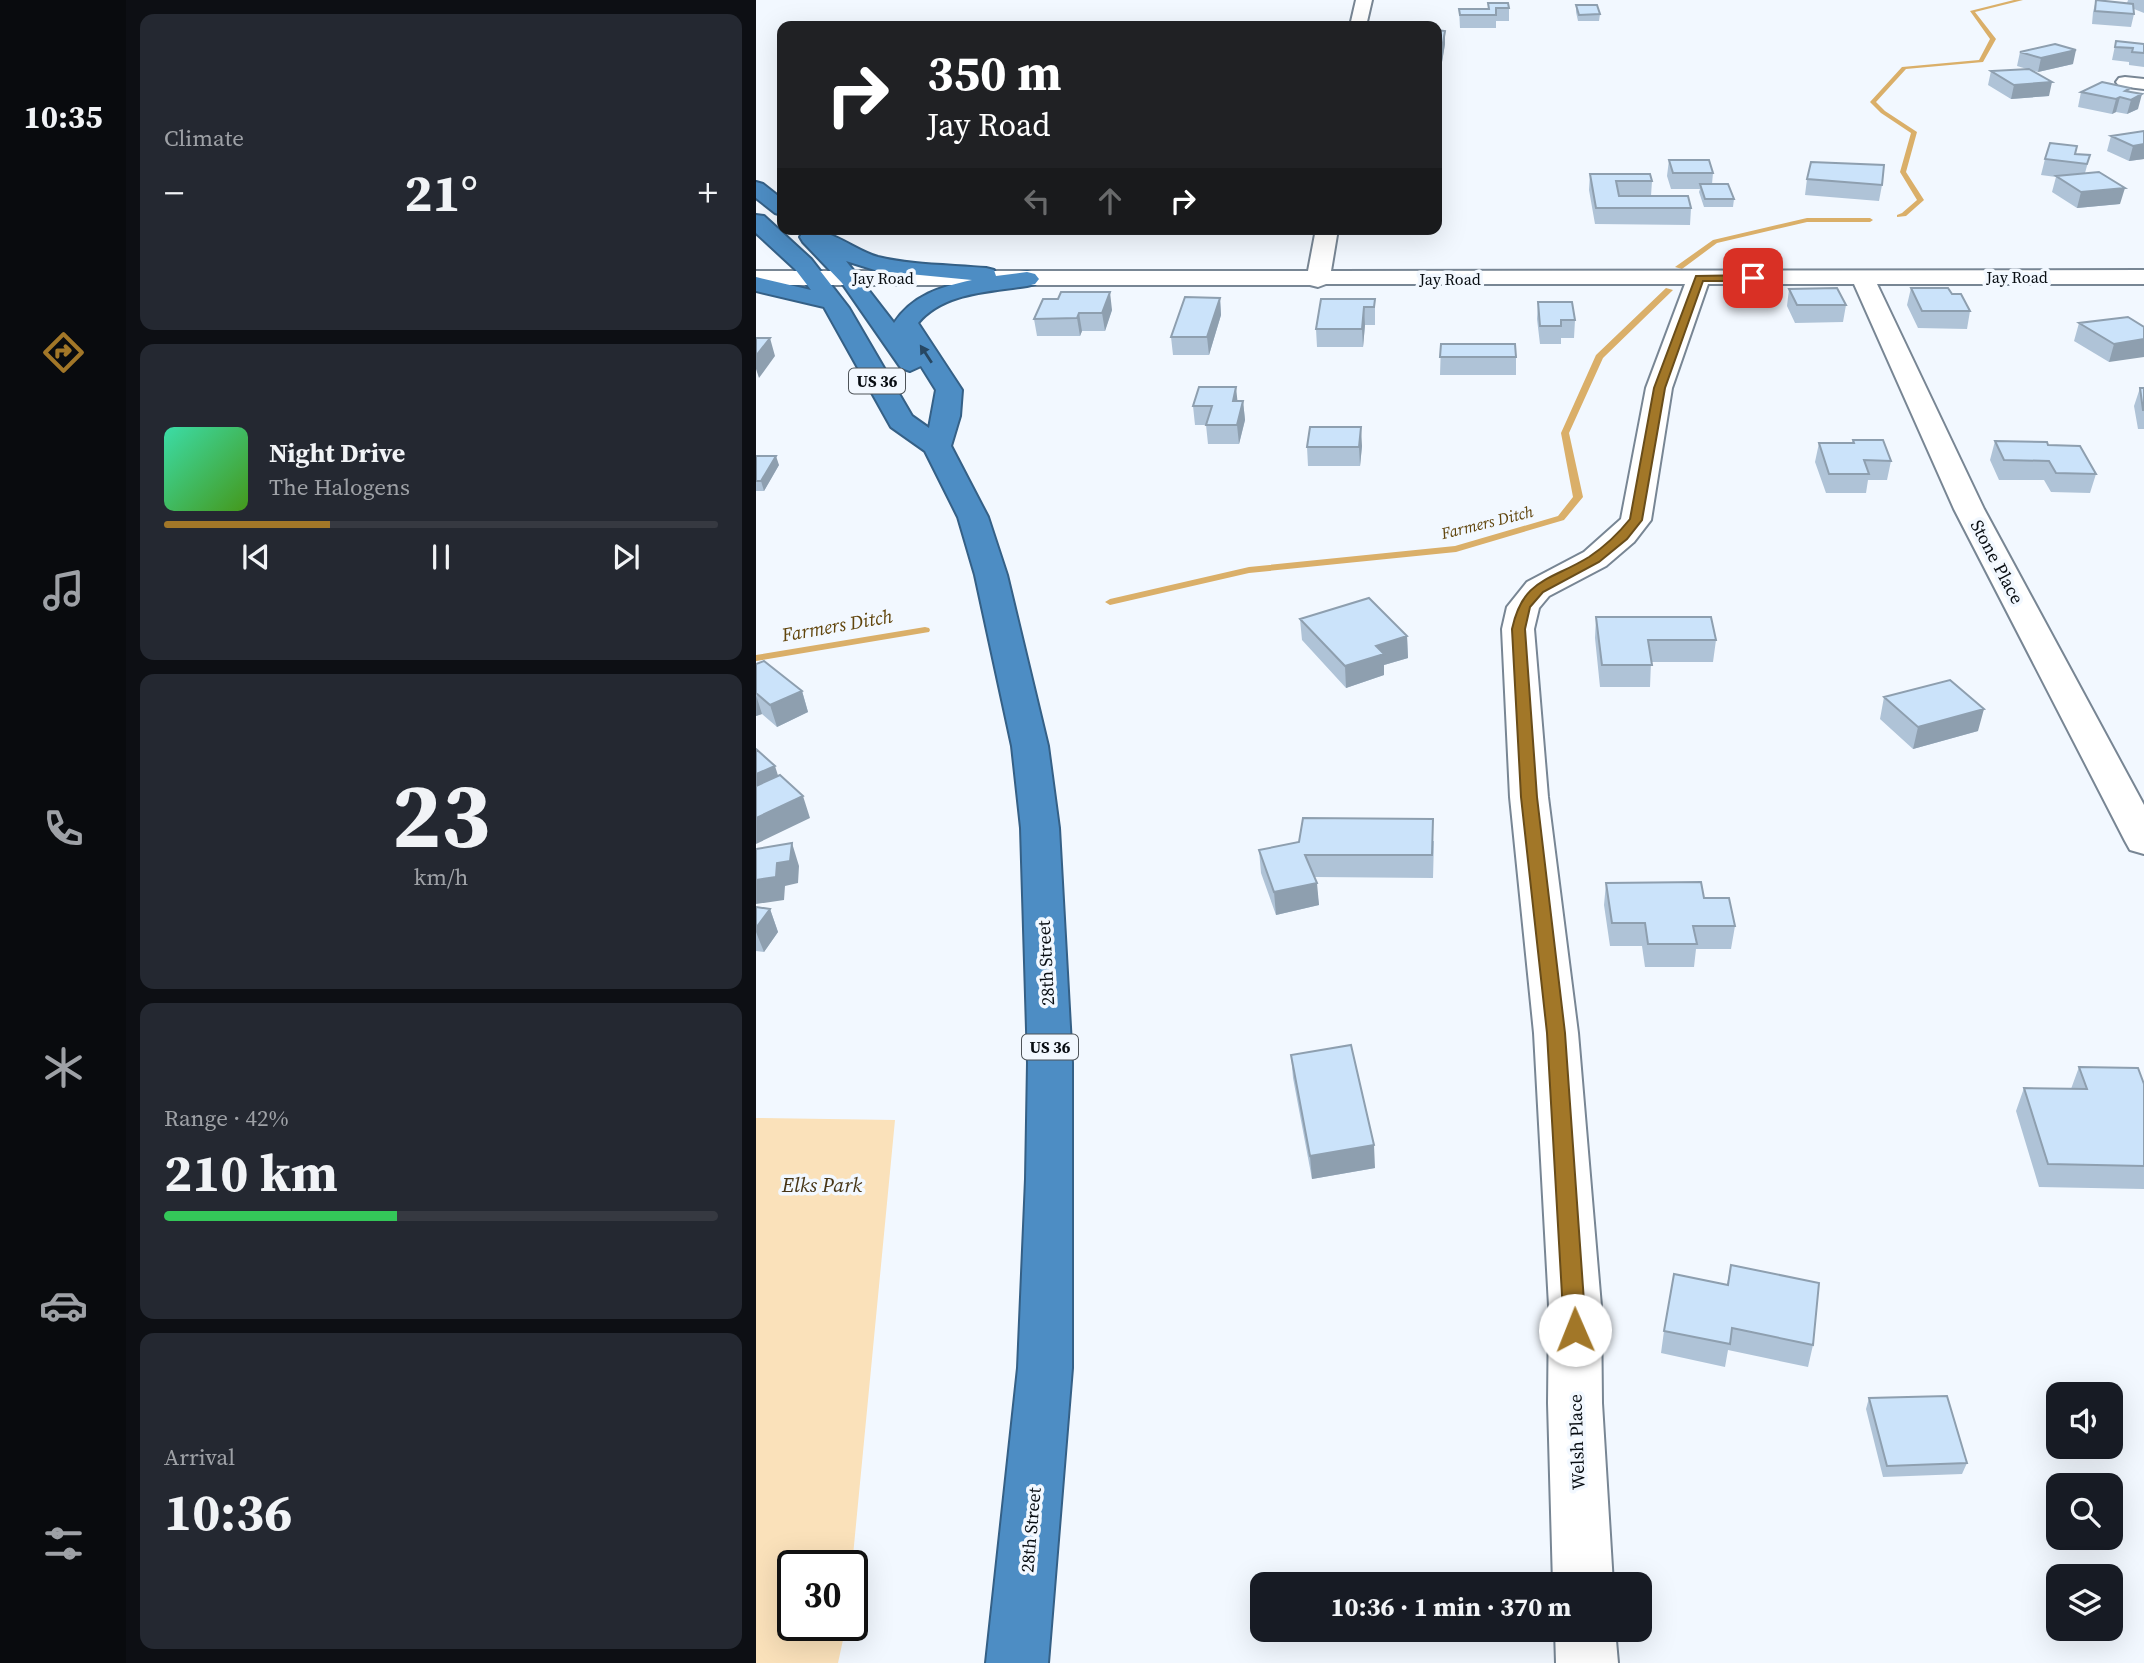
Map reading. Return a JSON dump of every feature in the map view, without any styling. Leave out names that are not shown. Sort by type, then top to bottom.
[{"type":"highway","points":[[756,188],[777,205]]},
{"type":"highway","name":"US 36","points":[[760,230],[816,278]]},
{"type":"highway","name":"US 36","points":[[811,235],[850,278]]},
{"type":"highway","points":[[816,235],[854,256],[878,264],[1027,279]]},
{"type":"highway","name":"28th Street","points":[[816,278],[850,327],[901,421],[942,431]]},
{"type":"highway","name":"28th Street","points":[[850,278],[942,431],[973,517],[991,575],[1030,746],[1040,828],[1050,1063],[1045,1368],[1017,1663]]},
{"type":"highway","points":[[942,431],[949,390],[906,323],[919,306],[934,299],[954,292],[1027,279]]},
{"type":"highway","points":[[756,284],[832,302]]},
{"type":"street","points":[[1359,21],[1364,0]]},
{"type":"street","points":[[2125,82],[2144,84]]},
{"type":"street","points":[[1318,279],[1325,235]]},
{"type":"street","name":"Stone Place","points":[[1862,277],[1969,509],[2144,841]]},
{"type":"street","name":"Jay Road","points":[[756,278],[2144,277]]},
{"type":"street","name":"Welsh Place","points":[[1582,1572],[1575,1403],[1575,1306],[1556,1033],[1529,797],[1518,629],[1523,607],[1538,589],[1595,559],[1623,536],[1636,520],[1659,388],[1699,278]]},
{"type":"street","points":[[1586,1642],[1587,1663]]},
{"type":"green space","name":"Elks Park","points":[[756,1118],[895,1120],[854,1550],[777,1550],[777,1641],[843,1641],[838,1663],[756,1663]]},
{"type":"building","points":[[2096,0],[2133,4],[2134,14],[2095,11]]},
{"type":"building","points":[[1488,3],[1508,3],[1509,8],[1496,8],[1496,15],[1460,15],[1459,9],[1489,9]]},
{"type":"building","points":[[1576,5],[1597,5],[1600,14],[1579,15]]},
{"type":"building","points":[[2116,41],[2144,44],[2144,53],[2132,52],[2133,48],[2115,47]]},
{"type":"building","points":[[2055,44],[2076,50],[2041,58],[2020,52]]},
{"type":"building","points":[[2029,69],[2052,82],[2014,85],[1991,71]]},
{"type":"building","points":[[2102,82],[2130,88],[2125,91],[2142,94],[2131,100],[2081,92]]},
{"type":"building","points":[[2144,131],[2144,144],[2133,146],[2111,136]]},
{"type":"building","points":[[2050,143],[2077,146],[2075,154],[2090,155],[2087,164],[2045,159]]},
{"type":"building","points":[[1669,160],[1709,160],[1713,173],[1673,173]]},
{"type":"building","points":[[1811,162],[1884,165],[1882,185],[1807,179]]},
{"type":"building","points":[[2099,172],[2125,188],[2081,192],[2056,176]]},
{"type":"building","points":[[1590,174],[1650,174],[1652,181],[1616,181],[1619,196],[1688,196],[1691,208],[1596,208]]},
{"type":"building","points":[[1700,184],[1728,184],[1734,199],[1705,199]]},
{"type":"building","points":[[1837,288],[1846,305],[1797,305],[1789,289]]},
{"type":"building","points":[[1911,288],[1948,288],[1952,294],[1961,294],[1970,311],[1922,311]]},
{"type":"building","points":[[1061,292],[1110,292],[1102,313],[1079,313],[1077,318],[1034,319],[1043,299],[1058,299]]},
{"type":"building","points":[[1185,297],[1220,298],[1207,337],[1171,337]]},
{"type":"building","points":[[1321,299],[1375,299],[1374,307],[1364,307],[1362,329],[1316,329]]},
{"type":"building","points":[[1538,302],[1572,302],[1575,320],[1561,320],[1561,326],[1540,326]]},
{"type":"building","points":[[2128,317],[2144,327],[2144,339],[2114,344],[2079,323]]},
{"type":"building","points":[[756,338],[770,338],[756,356]]},
{"type":"building","points":[[1441,344],[1515,344],[1516,357],[1440,357]]},
{"type":"building","points":[[1199,387],[1236,387],[1233,401],[1243,401],[1237,425],[1206,425],[1212,406],[1193,406]]},
{"type":"building","points":[[2140,388],[2144,388],[2144,410],[2143,410]]},
{"type":"building","points":[[1310,427],[1361,427],[1359,447],[1307,447]]},
{"type":"building","points":[[1853,440],[1883,440],[1891,461],[1864,460],[1869,474],[1829,474],[1819,443],[1854,443]]},
{"type":"building","points":[[1995,441],[2080,446],[2096,474],[2056,473],[2049,461],[2004,460]]},
{"type":"building","points":[[756,456],[776,456],[761,481],[756,481]]},
{"type":"building","points":[[1369,598],[1407,636],[1376,646],[1384,654],[1345,666],[1300,619]]},
{"type":"building","points":[[1596,617],[1711,617],[1716,640],[1648,640],[1652,665],[1602,665]]},
{"type":"building","points":[[764,661],[802,691],[770,705],[756,693],[756,664]]},
{"type":"building","points":[[1950,680],[1984,709],[1918,727],[1884,697]]},
{"type":"building","points":[[756,749],[775,766],[756,774]]},
{"type":"building","points":[[780,775],[803,796],[756,818],[756,786]]},
{"type":"building","points":[[1303,818],[1433,819],[1432,855],[1305,855],[1317,883],[1274,892],[1259,850],[1299,842]]},
{"type":"building","points":[[792,843],[790,861],[777,863],[776,877],[756,880],[756,849]]},
{"type":"building","points":[[1701,882],[1704,898],[1729,898],[1735,926],[1693,926],[1697,944],[1648,944],[1645,923],[1612,923],[1606,883]]},
{"type":"building","points":[[756,907],[770,909],[756,928]]},
{"type":"building","points":[[1351,1045],[1374,1145],[1310,1156],[1291,1055]]},
{"type":"building","points":[[2079,1067],[2138,1068],[2144,1084],[2144,1166],[2048,1164],[2024,1088],[2087,1089]]},
{"type":"building","points":[[1731,1265],[1819,1283],[1813,1345],[1732,1328],[1730,1344],[1664,1331],[1674,1274],[1728,1285]]},
{"type":"building","points":[[1947,1396],[1967,1463],[1887,1466],[1869,1398]]},
{"type":"waterway","name":"Farmers Ditch","points":[[1899,216],[1904,215],[1921,200],[1903,172],[1914,132],[1883,112],[1873,102],[1904,68],[1981,61],[1993,39],[1972,11],[2021,0]]},
{"type":"waterway","name":"Farmers Ditch","points":[[1679,267],[1715,241],[1807,220],[1870,220]]},
{"type":"waterway","name":"Farmers Ditch","points":[[1110,602],[1249,570],[1456,549],[1561,518],[1578,497],[1565,433],[1599,357],[1669,290]]},
{"type":"waterway","name":"Farmers Ditch","points":[[756,658],[925,630]]},
{"type":"route","points":[[1575,1330],[1556,1033],[1529,797],[1518,629],[1523,607],[1538,589],[1595,559],[1623,536],[1636,520],[1659,388],[1699,278],[1753,278]]}]
